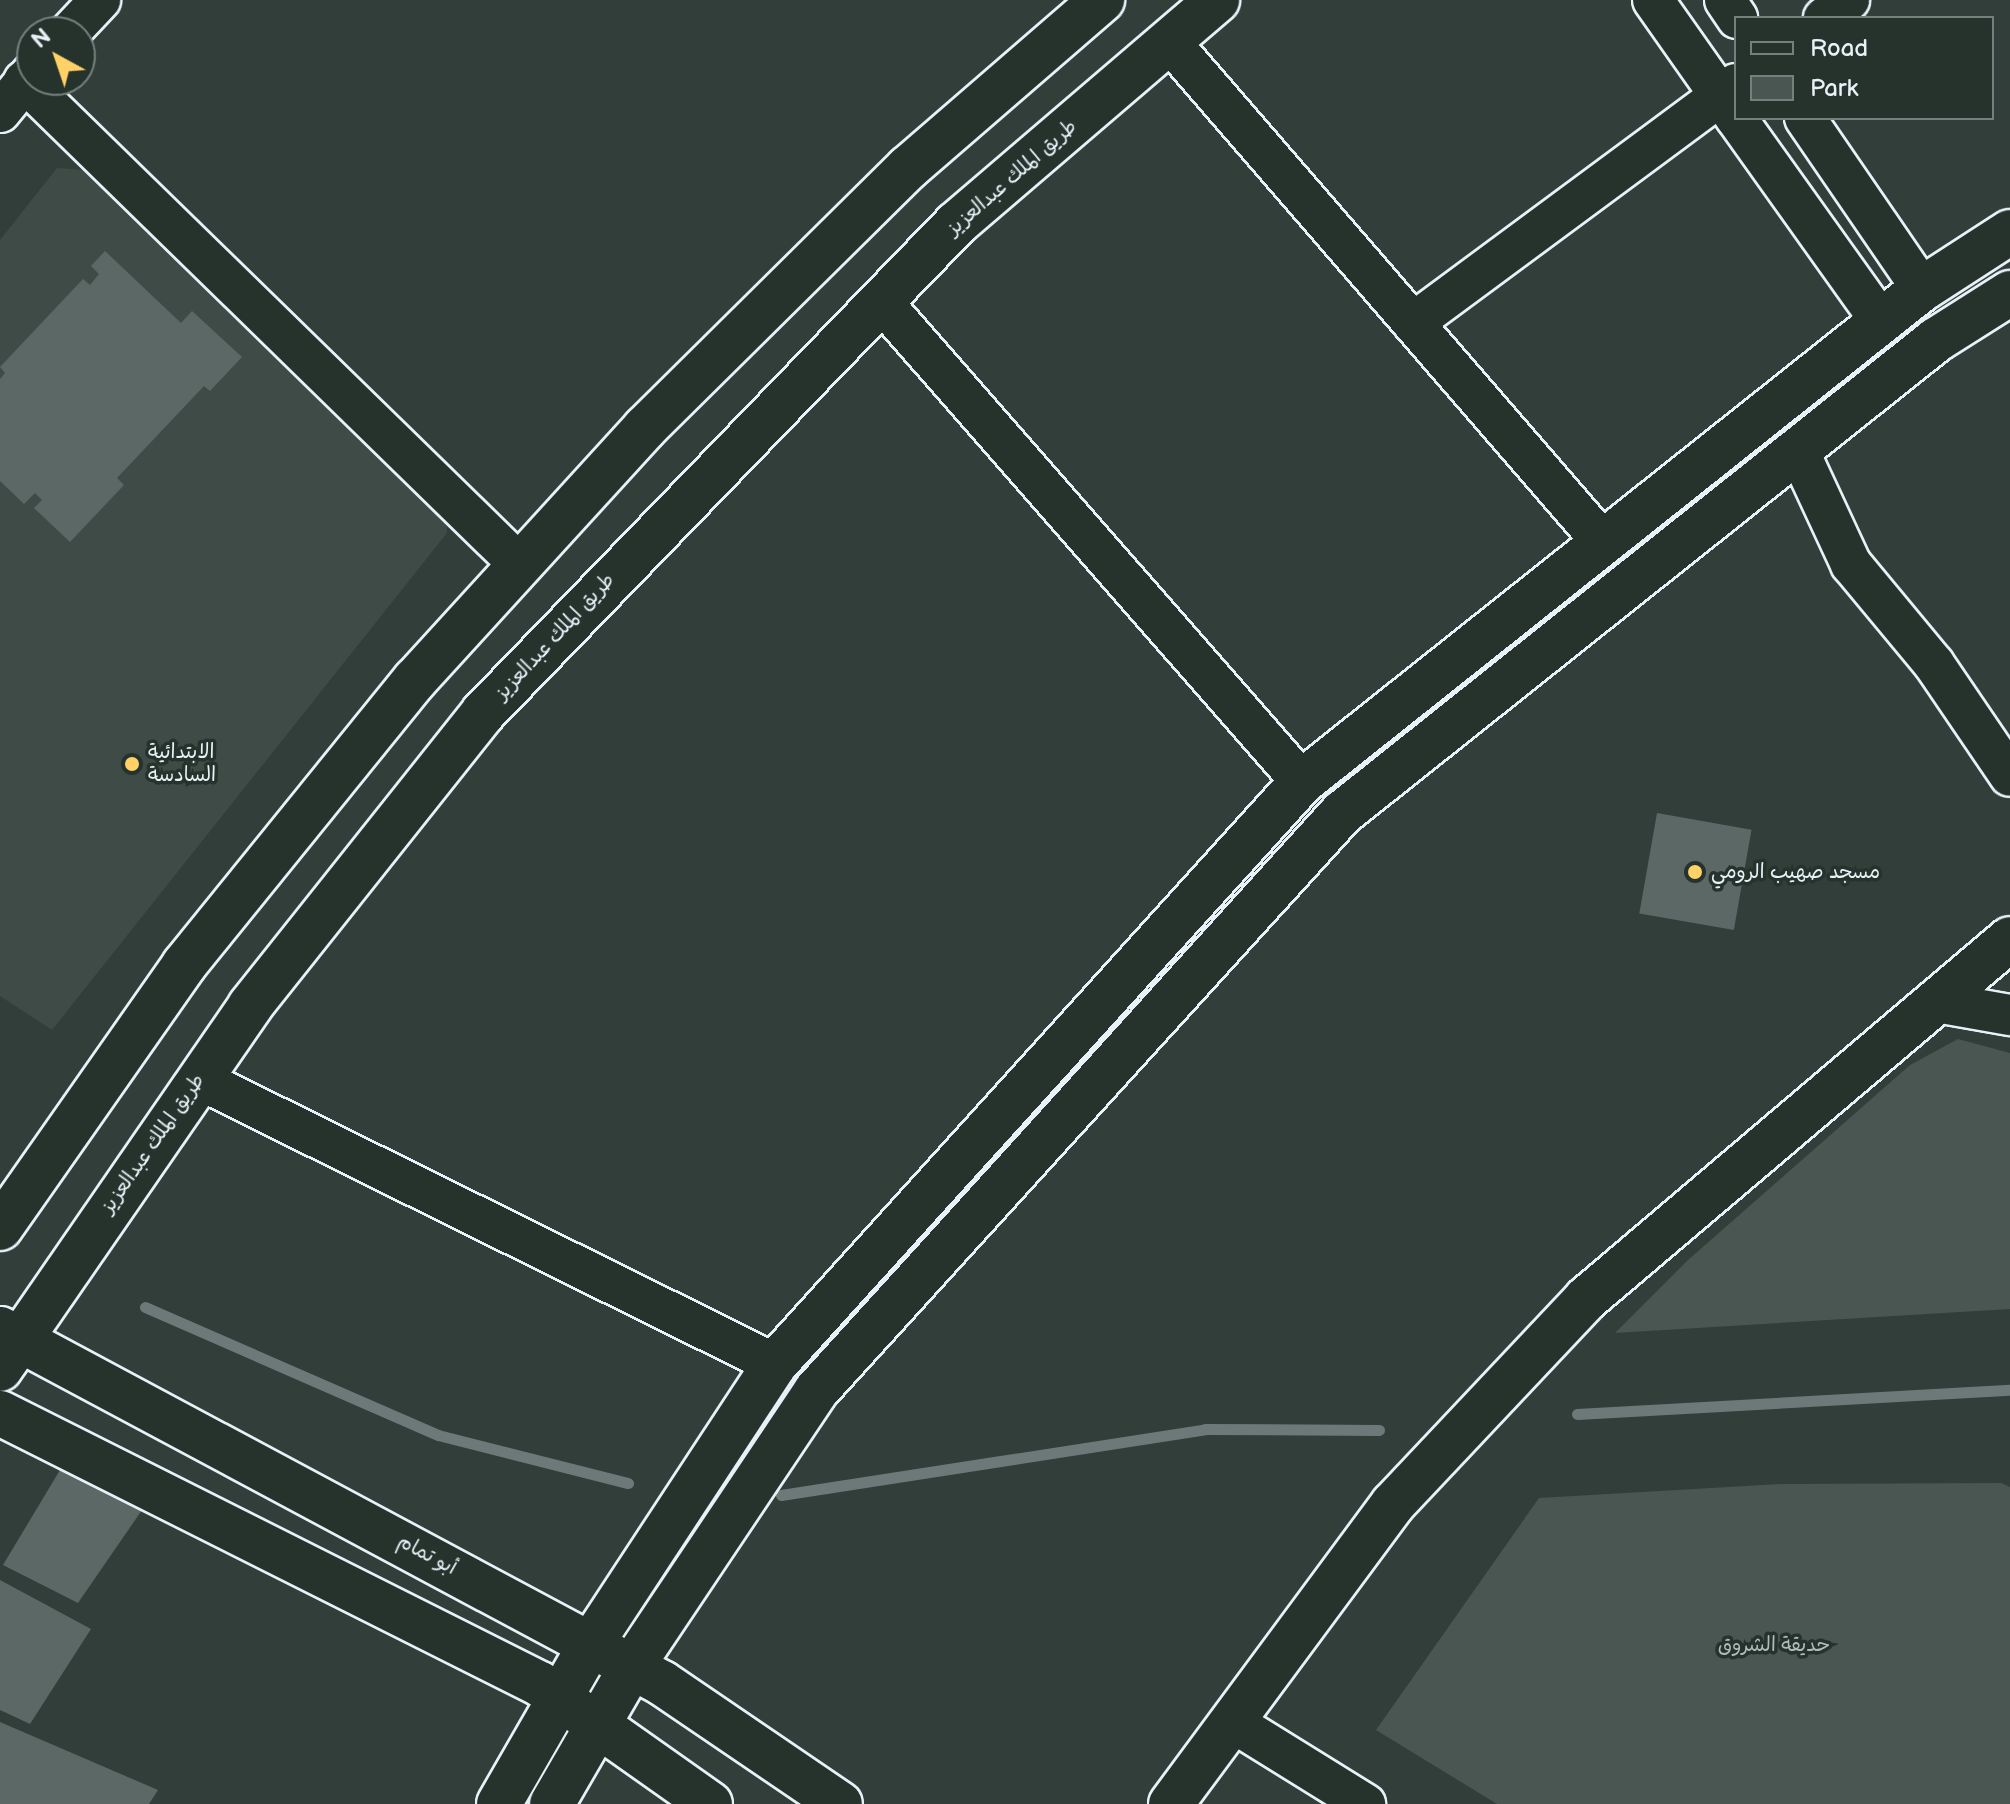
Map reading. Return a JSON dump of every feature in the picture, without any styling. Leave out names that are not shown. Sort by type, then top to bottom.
[{"type":"main road","points":[[0,1228],[184,965],[415,680],[645,428],[908,168],[1102,0]]},
{"type":"main road","name":"طريق الملك عبدالعزيز","points":[[6,1345],[250,1006],[483,713],[956,224],[1217,0]]},
{"type":"main road","points":[[499,1804],[591,1644],[775,1364],[1302,782],[1601,540],[1922,289],[2010,232]]},
{"type":"main road","points":[[552,1804],[632,1666],[816,1391],[1342,813],[1936,340],[2010,293]]},
{"type":"main road","points":[[1171,1804],[1393,1504],[1586,1299],[2010,939]]},
{"type":"main road","name":"أبو تمام","points":[[6,1345],[632,1666],[840,1804]]},
{"type":"main road","points":[[0,1413],[559,1697],[710,1804]]},
{"type":"street","points":[[85,16],[100,0]]},
{"type":"street","points":[[1413,323],[1732,104],[1653,0]]},
{"type":"street","points":[[1827,16],[1849,0]]},
{"type":"street","points":[[1169,41],[1601,540]]},
{"type":"street","points":[[0,112],[16,92]]},
{"type":"street","points":[[47,96],[520,565]]},
{"type":"street","points":[[1743,120],[1881,321]]},
{"type":"street","points":[[1806,120],[1922,289]]},
{"type":"street","points":[[880,300],[1302,782]]},
{"type":"street","points":[[1798,450],[1851,564],[1934,664],[2010,776]]},
{"type":"street","points":[[1936,1002],[2010,1015]]},
{"type":"street","points":[[199,1079],[775,1364]]},
{"type":"street","points":[[1231,1721],[1365,1804]]},
{"type":"shaded area","name":"الابتدائية السادسة","points":[[57,168],[85,170],[446,513],[447,533],[52,1030],[0,996],[0,240]]},
{"type":"green space","points":[[1958,1039],[2010,1053],[2010,1309],[1615,1333],[1688,1260],[1910,1065]]},
{"type":"green space","name":"حديقة الشروق","points":[[2001,1483],[2010,1487],[2010,1804],[1497,1804],[1376,1730],[1539,1498],[1782,1484]]},
{"type":"building","points":[[105,251],[181,323],[192,311],[242,357],[210,391],[204,386],[117,478],[124,485],[70,542],[34,508],[42,500],[35,493],[24,504],[0,481],[0,379],[5,373],[0,367],[83,279],[90,285],[99,274],[91,266]]},
{"type":"building","name":"مسجد صهيب الرومي","points":[[1657,813],[1752,830],[1734,930],[1639,913]]},
{"type":"building","points":[[63,1465],[142,1510],[78,1603],[3,1565]]},
{"type":"building","points":[[0,1580],[91,1629],[30,1724],[0,1710]]},
{"type":"building","points":[[0,1722],[158,1790],[149,1804],[0,1804]]},
{"type":"waterway","points":[[145,1307],[438,1435],[628,1483]]},
{"type":"waterway","points":[[1577,1414],[2010,1390]]},
{"type":"waterway","points":[[781,1495],[1205,1429],[1379,1430]]},
{"type":"place","name":"الابتدائية السادسة","points":[[132,764]]},
{"type":"place","name":"مسجد صهيب الرومي","points":[[1695,872]]}]
